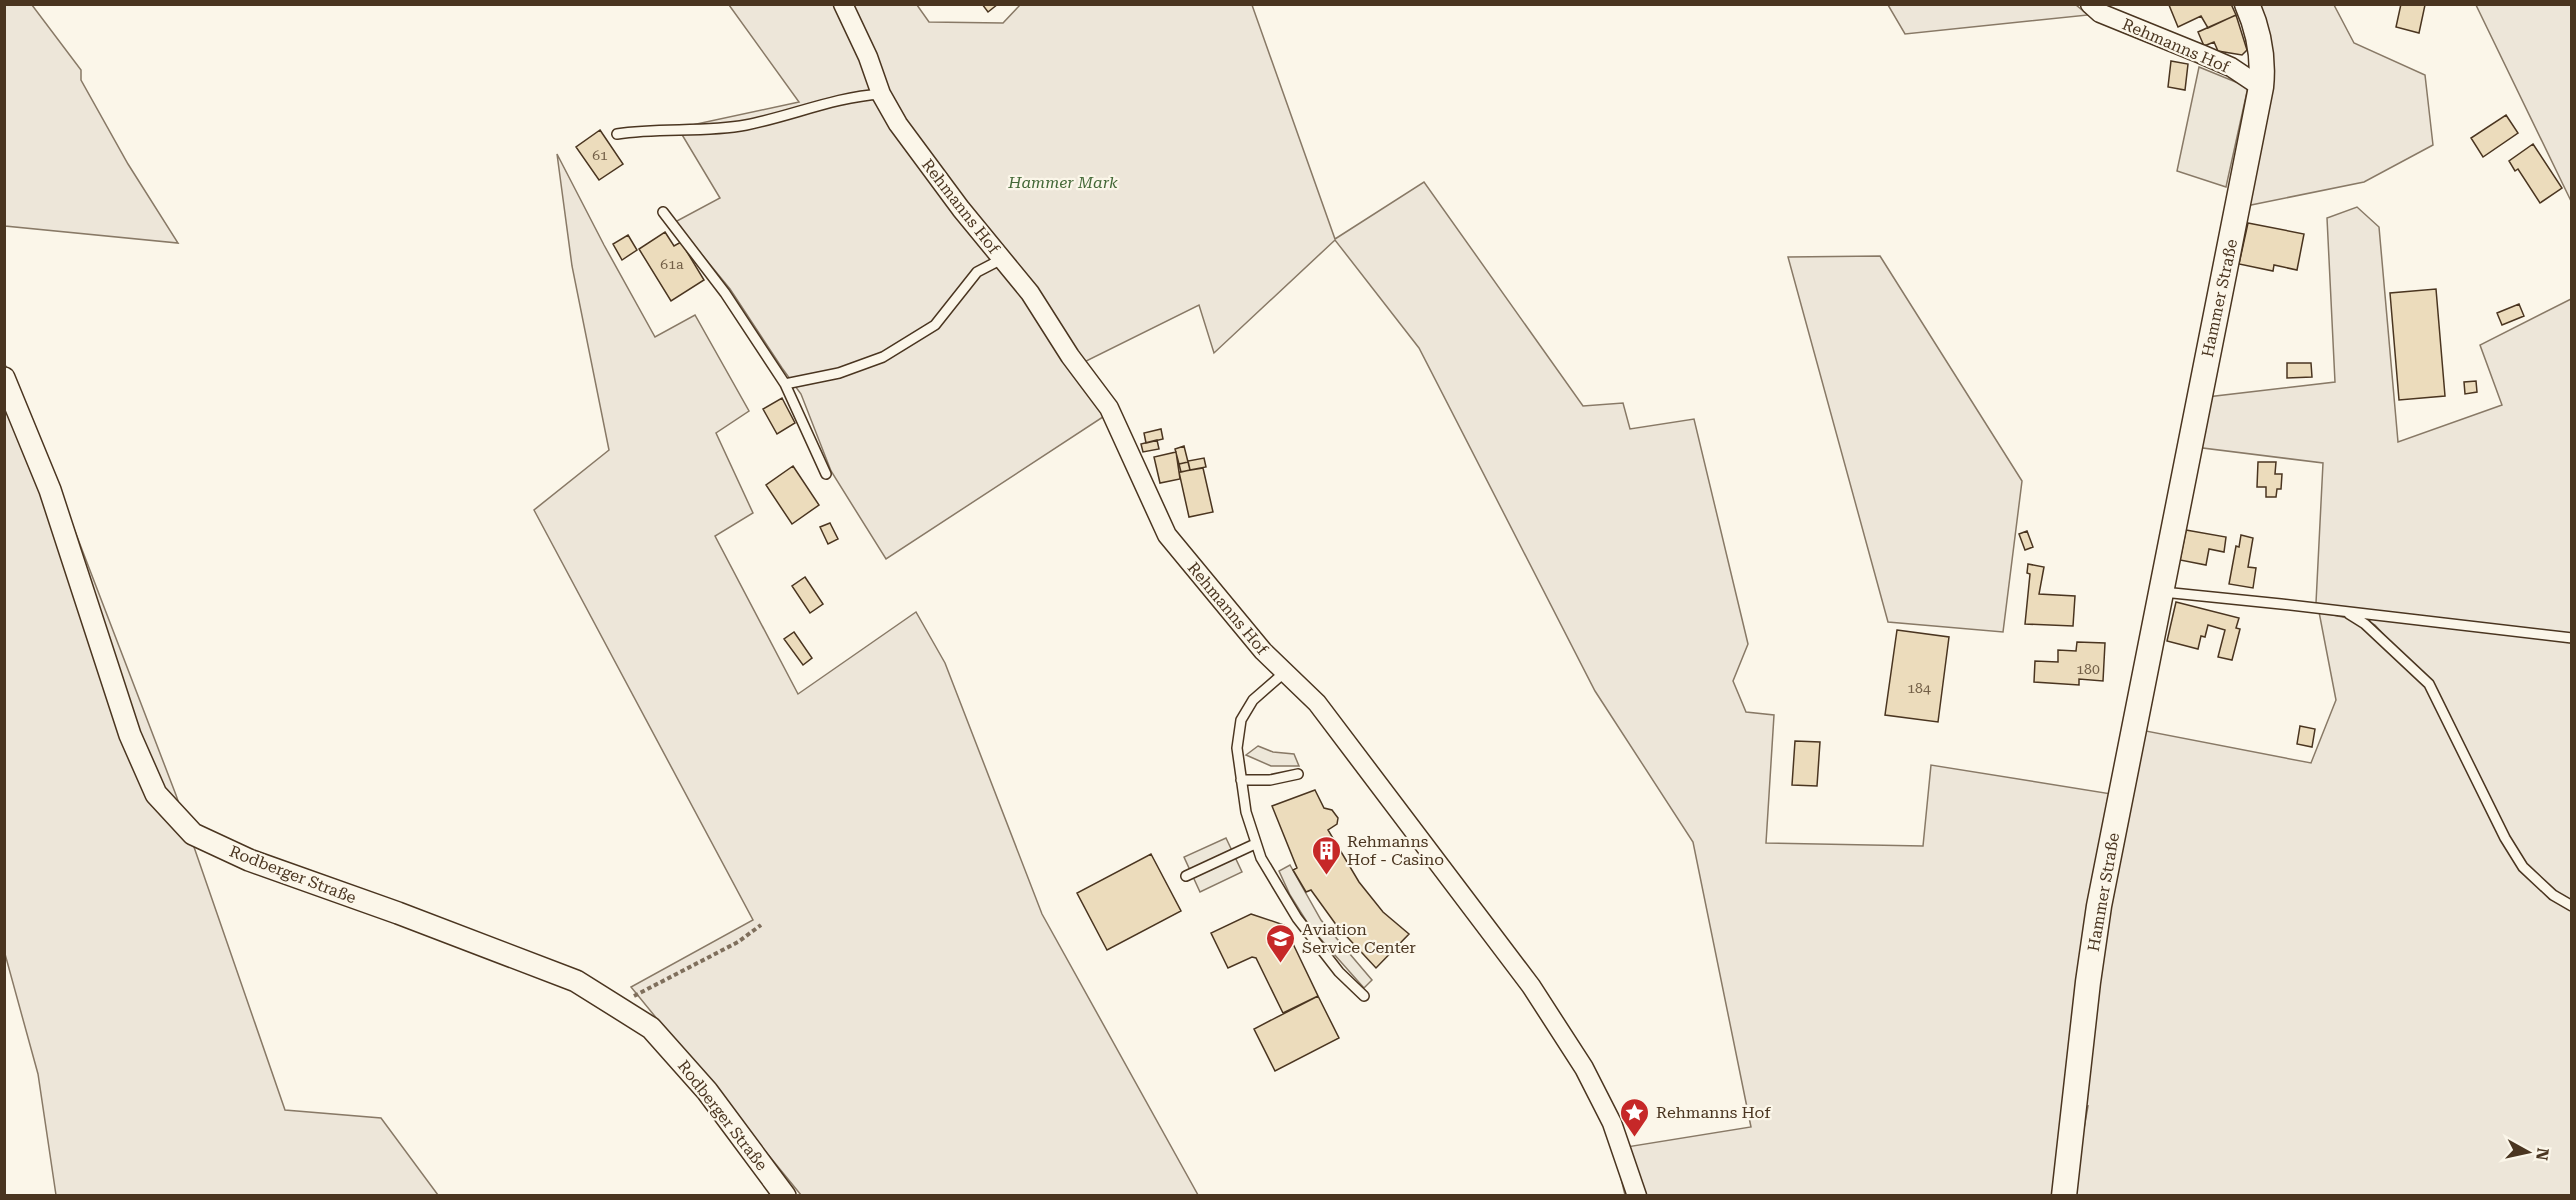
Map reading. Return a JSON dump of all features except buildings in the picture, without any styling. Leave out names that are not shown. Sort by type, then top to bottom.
[{"type":"main road","name":"Hammer Straße","points":[[2064,1196],[2088,982],[2099,906],[2261,87],[2262,58],[2258,35],[2247,4]]},
{"type":"street","name":"Rehmanns Hof","points":[[843,4],[868,57],[881,94],[898,124],[1030,293],[1070,356],[1089,378],[1109,408],[1167,535],[1263,651],[1317,703],[1531,986],[1584,1068],[1612,1123],[1637,1196]]},
{"type":"street","name":"Rehmanns Hof","points":[[2090,4],[2100,13],[2230,67],[2261,87]]},
{"type":"street","name":"Rodberger Straße","points":[[4,378],[50,490],[130,735],[156,794],[193,834],[249,860],[398,913],[576,981],[651,1028],[707,1091],[784,1196]]},
{"type":"lane","points":[[617,134],[744,126],[820,104],[881,94]]},
{"type":"lane","points":[[663,212],[725,293],[785,384],[826,474]]},
{"type":"lane","points":[[785,384],[838,373],[882,357],[935,325],[977,272],[1002,259]]},
{"type":"lane","points":[[2161,592],[2571,638]]},
{"type":"lane","points":[[2338,611],[2356,617],[2365,624],[2429,684],[2505,838],[2523,867],[2553,895],[2571,906]]},
{"type":"lane","points":[[1286,672],[1252,700],[1241,720],[1237,748],[1241,780],[1255,844],[1297,918],[1339,972],[1364,996]]},
{"type":"lane","points":[[1241,780],[1270,780],[1298,774]]},
{"type":"lane","points":[[1186,876],[1255,844]]},
{"type":"path","points":[[620,1008],[630,998],[738,942],[761,925]]},
{"type":"green space","points":[[4,5],[32,5],[81,70],[81,80],[128,164],[178,243],[5,226]]},
{"type":"green space","name":"Hammer Mark","points":[[729,5],[917,5],[929,22],[1003,23],[1020,5],[1252,5],[1335,239],[1424,182],[1583,406],[1623,403],[1630,429],[1694,419],[1748,644],[1733,681],[1746,712],[1774,715],[1766,843],[1923,846],[1931,765],[2111,794],[2141,730],[2311,763],[2336,700],[2319,612],[2352,619],[2404,657],[2375,625],[2350,610],[2316,603],[2323,463],[2195,447],[2207,397],[2335,382],[2327,218],[2357,207],[2379,227],[2398,442],[2502,405],[2480,345],[2571,299],[2571,1195],[2072,1195],[2088,1106],[2066,1111],[2052,1195],[1625,1195],[1614,1149],[1751,1127],[1693,842],[1595,691],[1419,348],[1335,240],[1214,353],[1199,305],[1076,366],[1109,413],[886,559],[831,471],[801,394],[730,289],[675,222],[720,198],[678,128],[799,102]]},
{"type":"green space","points":[[1888,5],[2076,5],[2088,15],[1905,34]]},
{"type":"green space","points":[[2258,5],[2334,5],[2354,43],[2425,75],[2433,145],[2364,182],[2246,206]]},
{"type":"green space","points":[[2476,5],[2571,5],[2571,201]]},
{"type":"green space","points":[[557,154],[655,337],[695,315],[749,411],[716,433],[753,513],[715,536],[798,694],[916,612],[945,663],[1042,914],[1198,1195],[801,1195],[631,987],[753,920],[534,510],[609,450],[572,266]]},
{"type":"green space","points":[[1880,256],[2022,481],[2003,632],[1888,622],[1788,257]]},
{"type":"green space","points":[[4,362],[55,479],[176,795],[285,1110],[381,1118],[438,1195],[56,1195],[38,1074],[5,954]]},
{"type":"shaded area","points":[[2199,67],[2248,87],[2226,187],[2177,171]]},
{"type":"shaded area","points":[[1258,746],[1273,752],[1294,754],[1299,766],[1271,766],[1246,755]]},
{"type":"shaded area","points":[[1226,838],[1242,872],[1200,892],[1184,857]]},
{"type":"shaded area","points":[[1290,865],[1321,920],[1372,980],[1364,988],[1310,927],[1290,895],[1279,871]]},
{"type":"place","name":"Rehmanns Hof - Casino","points":[[1326,876]]},
{"type":"place","name":"Aviation Service Center","points":[[1281,964]]},
{"type":"place","name":"Rehmanns Hof","points":[[1635,1138]]}]
